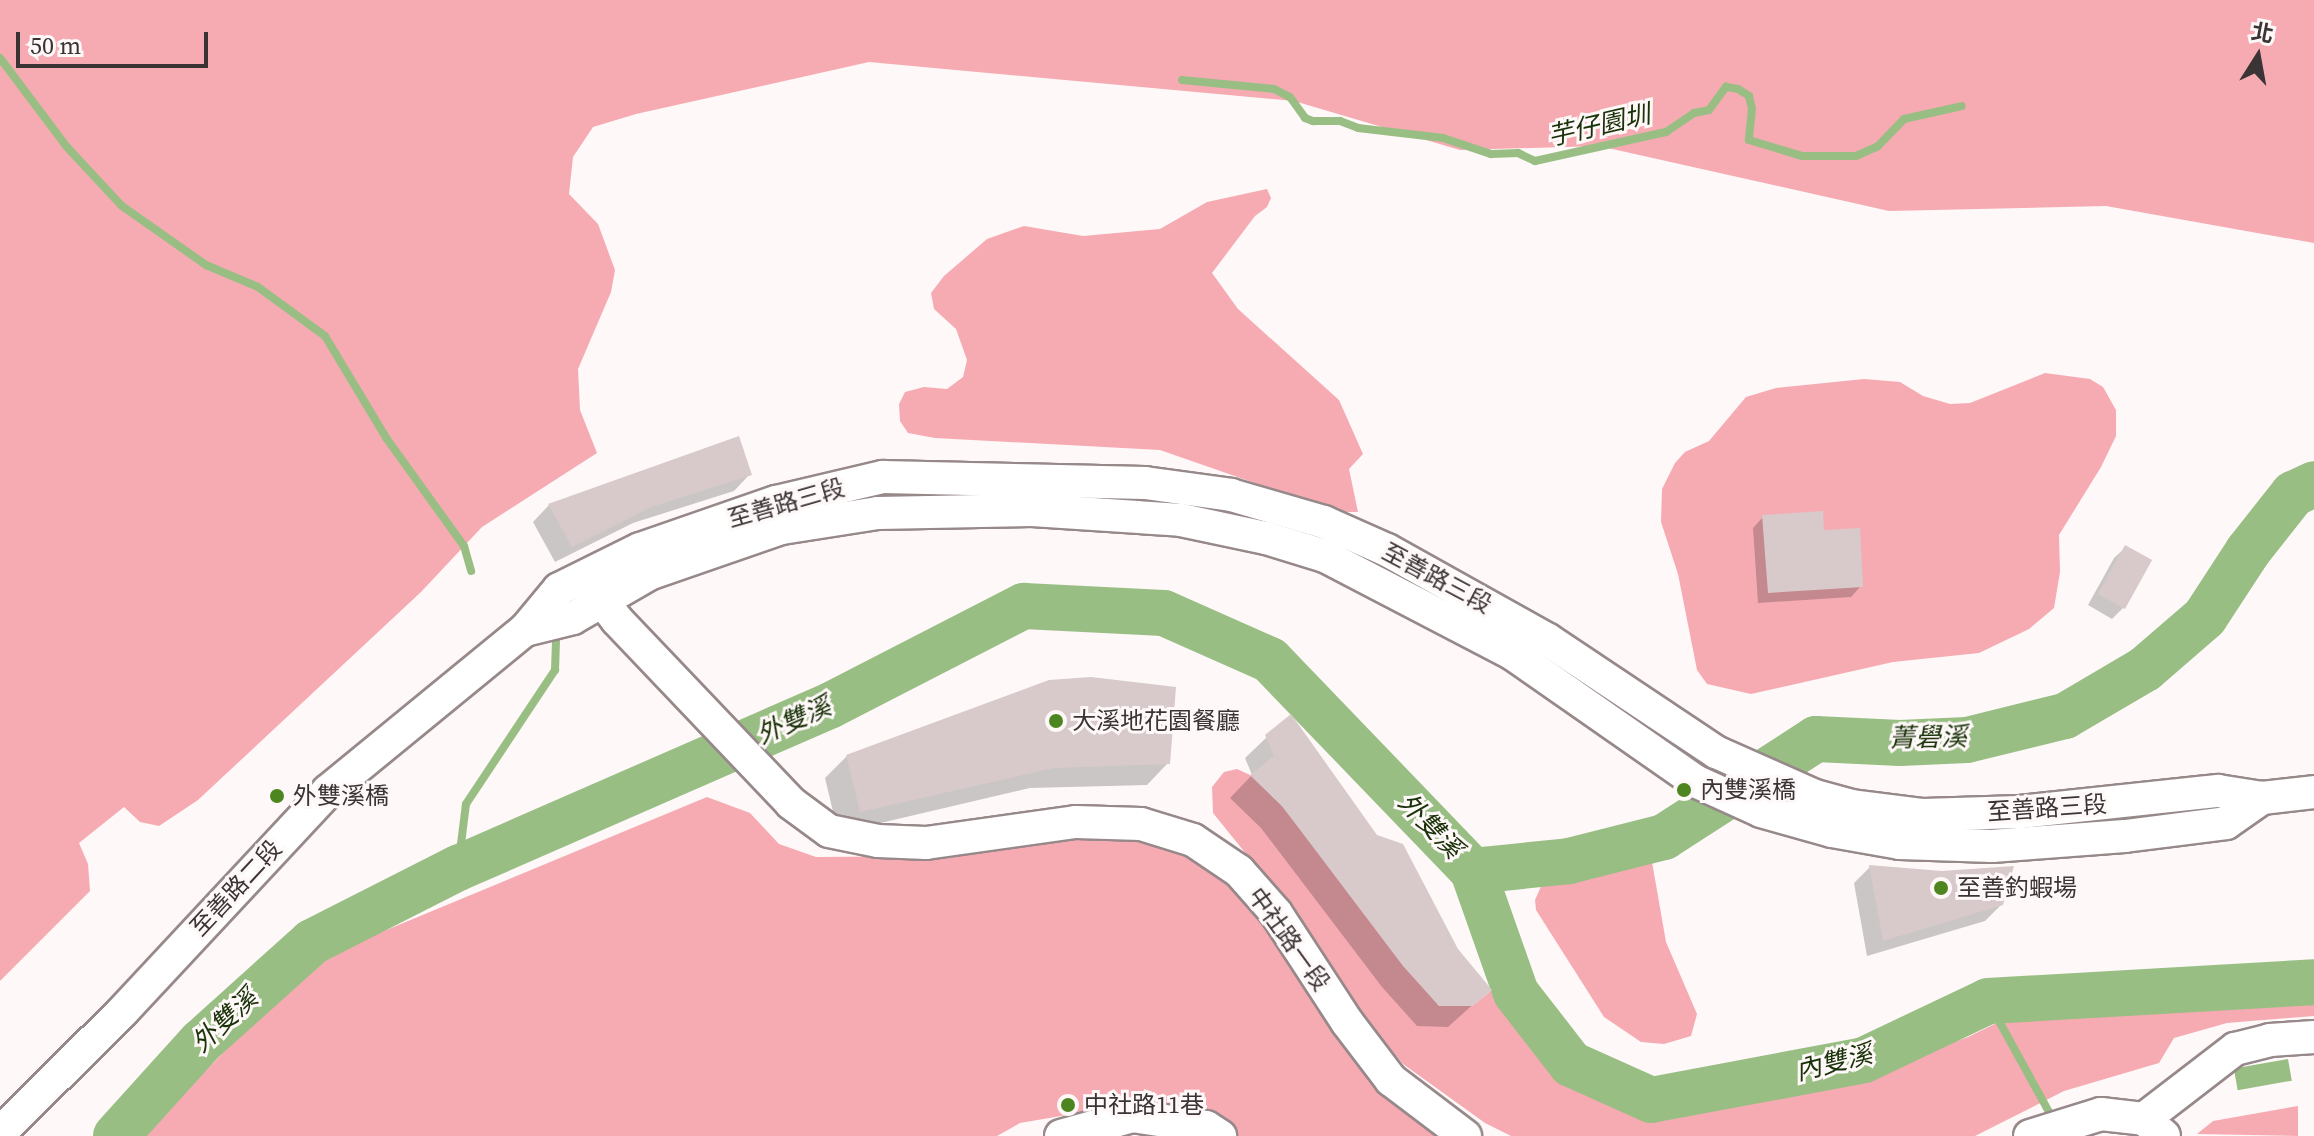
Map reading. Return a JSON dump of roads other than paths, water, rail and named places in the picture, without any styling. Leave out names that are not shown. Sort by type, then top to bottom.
[{"type":"street","name":"至善路三段","points":[[583,576],[640,549],[776,502],[883,477],[1145,483],[1231,495],[1324,522],[1387,550],[1548,640],[1716,752],[1774,780],[1852,806],[1923,815],[2020,812],[2218,791],[2262,798],[2314,792]]},
{"type":"street","name":"至善路三段","points":[[611,613],[651,573],[782,528],[878,513],[1032,510],[1181,520],[1266,538],[1325,556],[1447,617],[1578,697],[1695,781],[1761,811],[1832,831],[1900,843],[1992,846],[2125,836],[2226,823],[2262,798]]},
{"type":"street","points":[[583,576],[611,613]]},
{"type":"street","name":"至善路二段","points":[[0,1133],[123,1011],[328,791],[525,630],[559,589],[583,576]]},
{"type":"street","name":"至善路二段","points":[[525,630],[573,618],[611,613]]},
{"type":"street","name":"中社路一段","points":[[611,613],[791,803],[829,831],[878,841],[926,843],[1076,822],[1141,824],[1193,840],[1239,871],[1276,913],[1347,1022],[1391,1080],[1465,1136]]},
{"type":"street","points":[[2030,1136],[2101,1114],[2154,1128],[2235,1049],[2270,1040],[2314,1037]]},
{"type":"street","points":[[1061,1136],[1132,1116],[1206,1127],[1220,1136]]},
{"type":"waterway","points":[[0,58],[66,146],[122,206],[206,265],[258,287],[325,336],[387,439],[464,546],[471,571]]},
{"type":"waterway","name":"芋仔園圳","points":[[1182,80],[1274,89],[1290,97],[1305,118],[1313,121],[1340,121],[1358,128],[1443,138],[1491,154],[1518,153],[1535,161],[1666,132],[1694,113],[1709,110],[1726,87],[1738,89],[1749,96],[1752,109],[1749,140],[1802,156],[1856,156],[1878,146],[1904,119],[1962,106]]},
{"type":"waterway","name":"菁礐溪","points":[[1473,871],[1569,861],[1664,837],[1816,739],[1900,743],[1967,740],[2065,716],[2145,669],[2205,617],[2248,551],[2293,494],[2314,484]]},
{"type":"waterway","name":"外雙溪","points":[[116,1136],[201,1042],[312,942],[458,868],[831,705],[1024,606],[1164,613],[1270,660],[1473,871],[1516,993],[1571,1064],[1651,1100],[1864,1060],[1988,1001],[2314,982]]},
{"type":"waterway","points":[[458,868],[466,804],[555,670],[556,641]]},
{"type":"waterway","points":[[1988,1001],[2054,1121]]},
{"type":"place","name":"大溪地花園餐廳","points":[[1056,721]]},
{"type":"place","name":"內雙溪橋","points":[[1684,790]]},
{"type":"place","name":"外雙溪橋","points":[[277,796]]},
{"type":"place","name":"至善釣蝦場","points":[[1941,888]]},
{"type":"place","name":"中社路11巷","points":[[1068,1105]]},
{"type":"water label","name":"內雙溪","points":[[1834,1063]]}]
